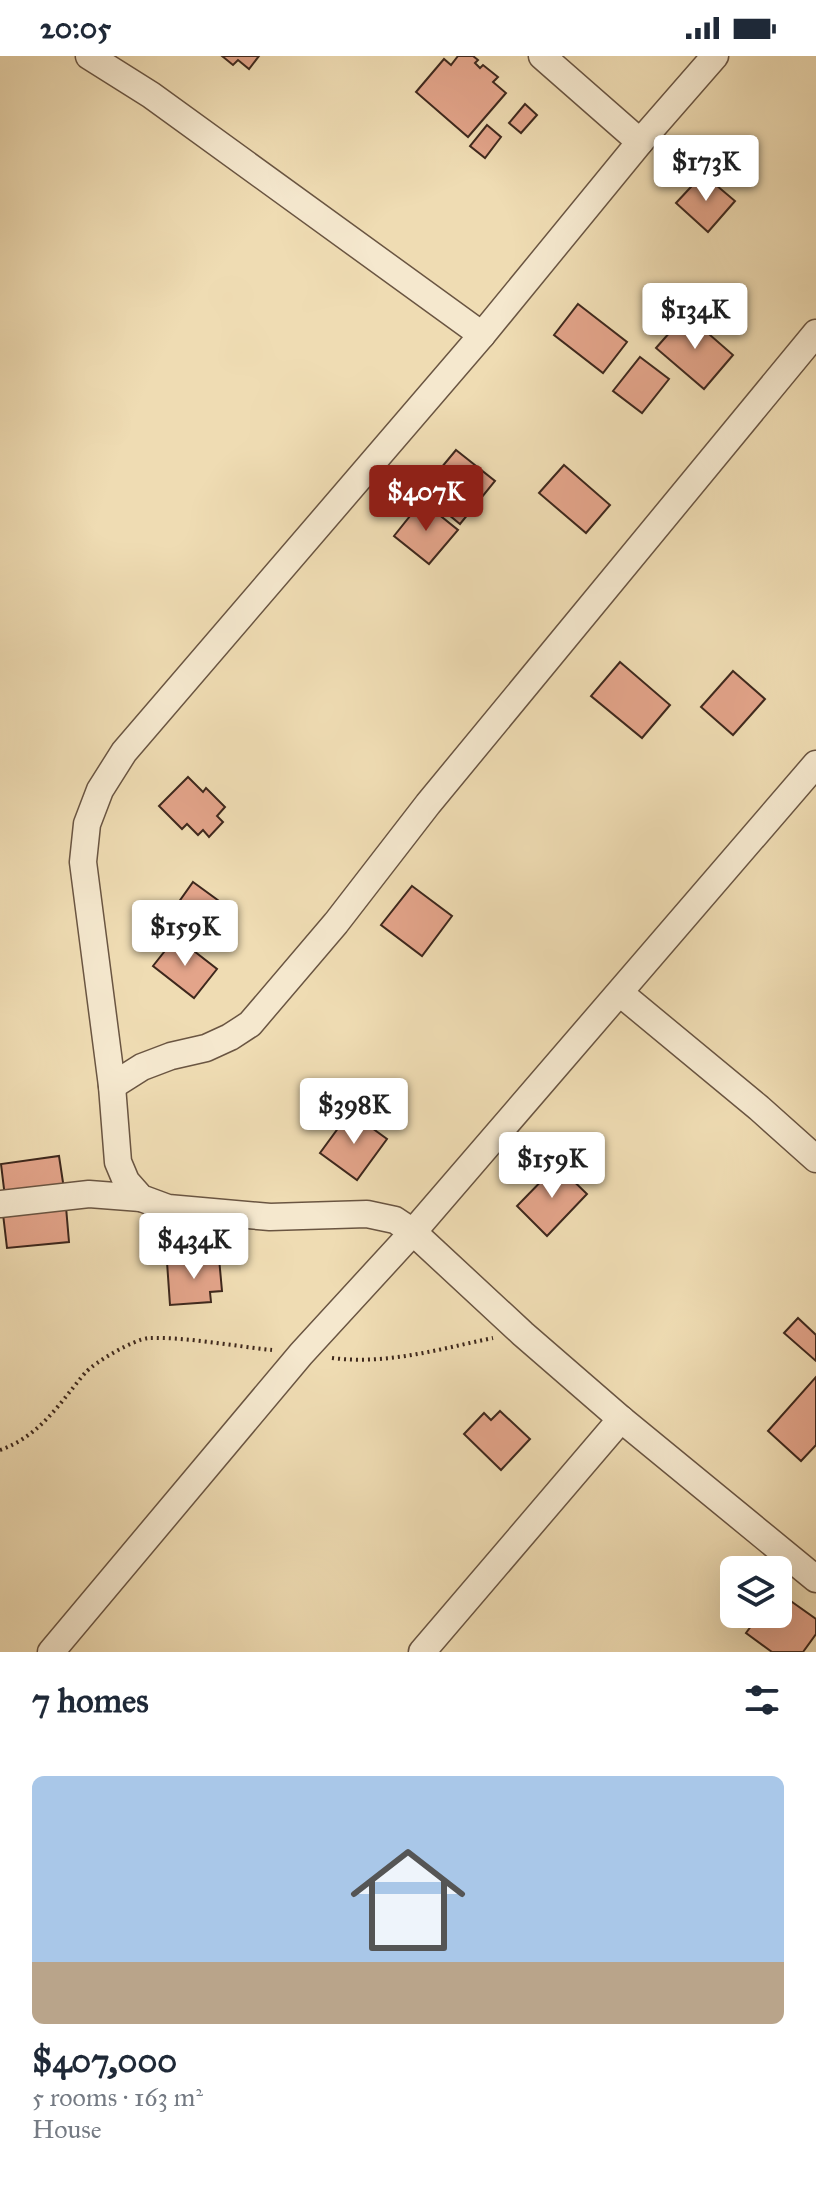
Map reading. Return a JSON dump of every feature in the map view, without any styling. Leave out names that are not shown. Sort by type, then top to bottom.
[{"type":"street","points":[[89,56],[151,95],[482,335]]},
{"type":"street","points":[[542,56],[640,142]]},
{"type":"street","points":[[141,1198],[126,1181],[118,1162],[112,1086],[83,862],[87,824],[100,790],[124,752],[482,335],[640,142],[715,56]]},
{"type":"street","points":[[112,1086],[142,1067],[206,1048],[250,1024],[336,923],[428,804],[816,333]]},
{"type":"street","points":[[51,1652],[301,1354],[413,1232],[816,764]]},
{"type":"street","points":[[620,993],[816,1159]]},
{"type":"street","points":[[0,1204],[89,1194],[141,1198],[168,1208],[201,1212],[270,1217],[382,1215],[395,1220],[413,1232],[621,1419],[816,1579]]},
{"type":"street","points":[[422,1652],[621,1419]]},
{"type":"path","points":[[0,1450],[28,1437],[45,1422],[87,1371],[140,1340],[163,1339],[364,1361],[396,1359],[523,1334]]},
{"type":"building","points":[[222,56],[259,56],[249,69],[238,60],[233,65]]},
{"type":"building","points":[[458,56],[473,56],[480,68],[483,65],[498,77],[493,82],[506,93],[468,137],[416,92],[444,59],[451,65]]},
{"type":"building","points":[[525,104],[537,115],[521,133],[509,123]]},
{"type":"building","points":[[487,125],[501,137],[485,158],[470,146]]},
{"type":"building","points":[[703,174],[735,201],[708,232],[676,203]]},
{"type":"building","points":[[578,304],[627,342],[603,373],[554,335]]},
{"type":"building","points":[[686,314],[733,355],[704,389],[656,348]]},
{"type":"building","points":[[640,357],[669,379],[642,413],[613,391]]},
{"type":"building","points":[[456,450],[495,481],[460,524],[421,492]]},
{"type":"building","points":[[564,465],[610,505],[586,533],[539,493]]},
{"type":"building","points":[[422,501],[458,530],[429,564],[394,536]]},
{"type":"building","points":[[620,662],[670,705],[642,738],[591,696]]},
{"type":"building","points":[[733,671],[765,699],[733,735],[701,707]]},
{"type":"building","points":[[188,777],[203,792],[206,788],[225,807],[217,816],[223,822],[209,837],[203,830],[198,835],[187,824],[182,829],[159,806]]},
{"type":"building","points":[[193,882],[219,901],[197,931],[171,913]]},
{"type":"building","points":[[412,886],[452,916],[422,956],[381,925]]},
{"type":"building","points":[[176,937],[217,969],[194,998],[153,966]]},
{"type":"building","points":[[350,1112],[387,1139],[357,1180],[320,1153]]},
{"type":"building","points":[[59,1156],[64,1189],[5,1197],[1,1164]]},
{"type":"building","points":[[557,1165],[587,1194],[547,1236],[517,1206]]},
{"type":"building","points":[[66,1207],[69,1242],[7,1248],[3,1214]]},
{"type":"building","points":[[219,1258],[222,1291],[210,1292],[211,1302],[170,1305],[167,1262]]},
{"type":"building","points":[[798,1318],[816,1335],[816,1361],[784,1333]]},
{"type":"building","points":[[816,1377],[816,1445],[801,1461],[768,1431]]},
{"type":"building","points":[[500,1411],[530,1439],[501,1470],[464,1434],[484,1413],[491,1420]]},
{"type":"building","points":[[792,1602],[816,1619],[816,1634],[803,1652],[772,1652],[746,1633],[750,1628],[792,1628]]}]
